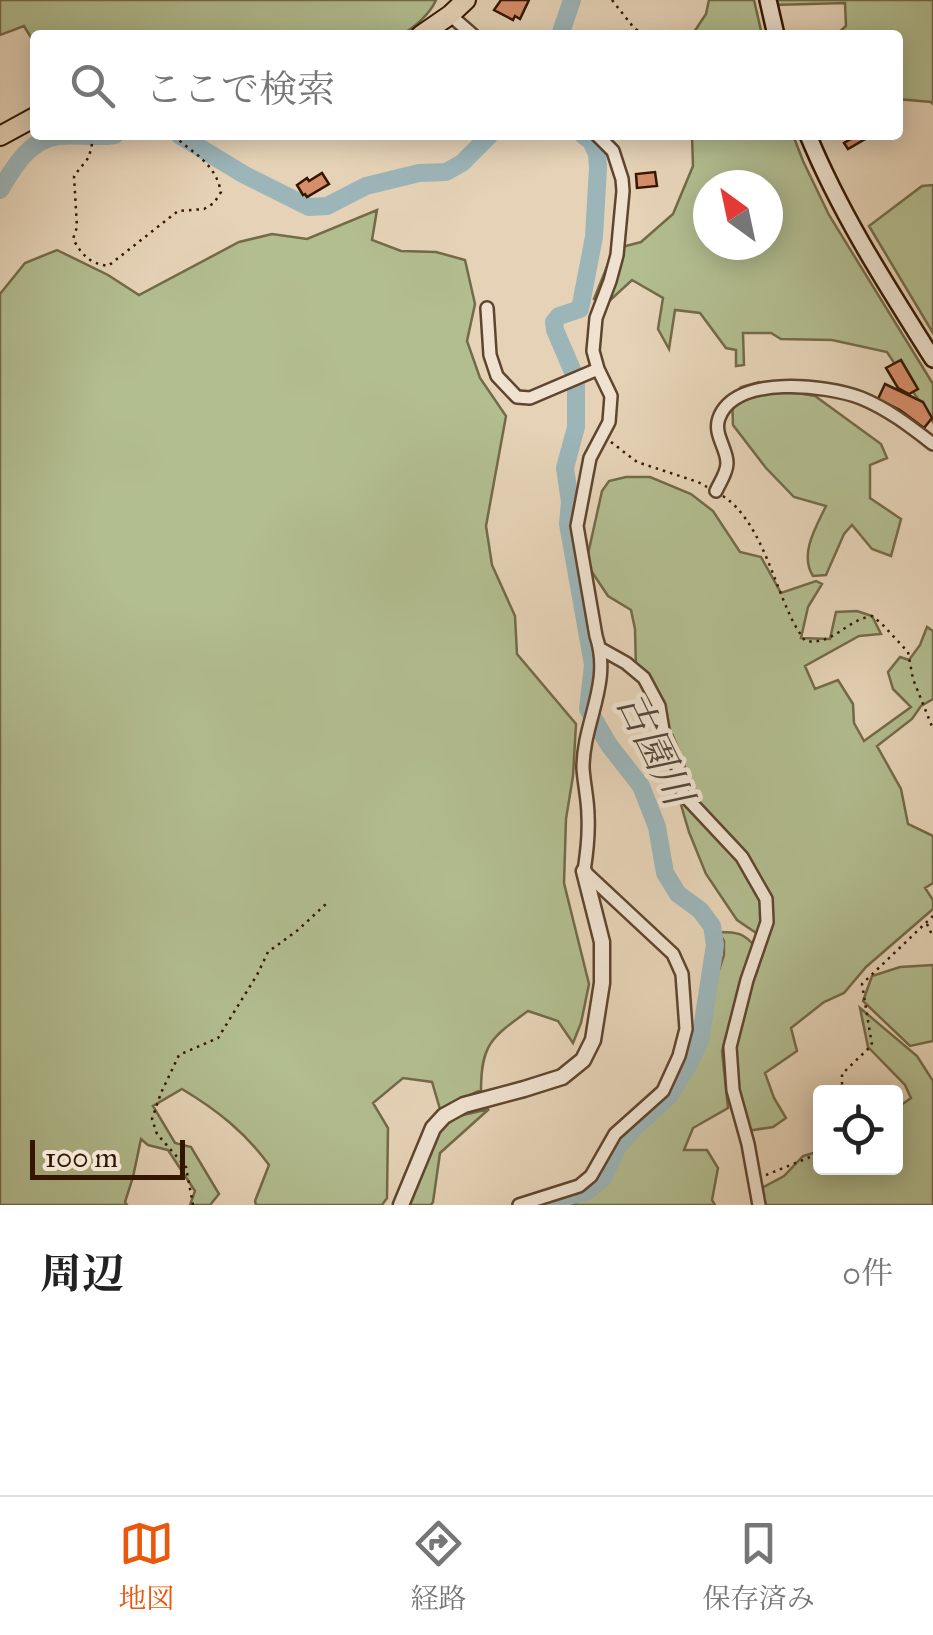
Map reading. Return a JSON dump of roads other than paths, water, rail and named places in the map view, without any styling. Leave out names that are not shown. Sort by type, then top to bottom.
[{"type":"highway","points":[[429,30],[466,0]]},
{"type":"highway","points":[[0,136],[30,120]]},
{"type":"main road","points":[[768,0],[775,30]]},
{"type":"main road","points":[[810,140],[858,239],[933,358]]},
{"type":"street","points":[[450,16],[467,30]]},
{"type":"street","points":[[401,1205],[433,1128],[444,1116],[464,1104],[562,1077],[583,1060],[593,1040],[602,983],[602,942],[584,871],[588,814],[583,766],[602,670],[577,526],[590,458],[609,422],[611,396],[593,351],[596,318],[617,256],[623,191],[613,151],[603,140]]},
{"type":"street","points":[[487,308],[490,354],[497,376],[517,397],[530,398],[598,369]]},
{"type":"street","points":[[716,491],[728,458],[719,438],[719,416],[741,396],[764,388],[790,385],[861,398],[933,444]]},
{"type":"street","points":[[601,649],[626,662],[644,678],[659,706],[683,794],[742,857],[766,899],[767,922],[730,1047],[734,1090],[759,1205]]},
{"type":"street","points":[[519,1205],[579,1186],[591,1176],[614,1134],[663,1091],[679,1056],[686,1028],[682,974],[672,954],[584,871]]},
{"type":"waterway","points":[[562,30],[572,0]]},
{"type":"waterway","points":[[0,190],[23,156],[46,140]]},
{"type":"waterway","points":[[187,140],[309,207],[327,206],[366,186],[419,173],[446,172],[462,163],[485,140]]},
{"type":"waterway","name":"古園川","points":[[539,1205],[586,1192],[603,1178],[617,1148],[669,1096],[700,1041],[715,945],[712,926],[700,910],[678,894],[665,873],[657,827],[641,786],[609,745],[588,709],[593,665],[568,524],[570,502],[565,468],[576,427],[576,385],[554,322],[559,316],[580,309],[594,237],[598,168],[597,154],[590,140]]}]
